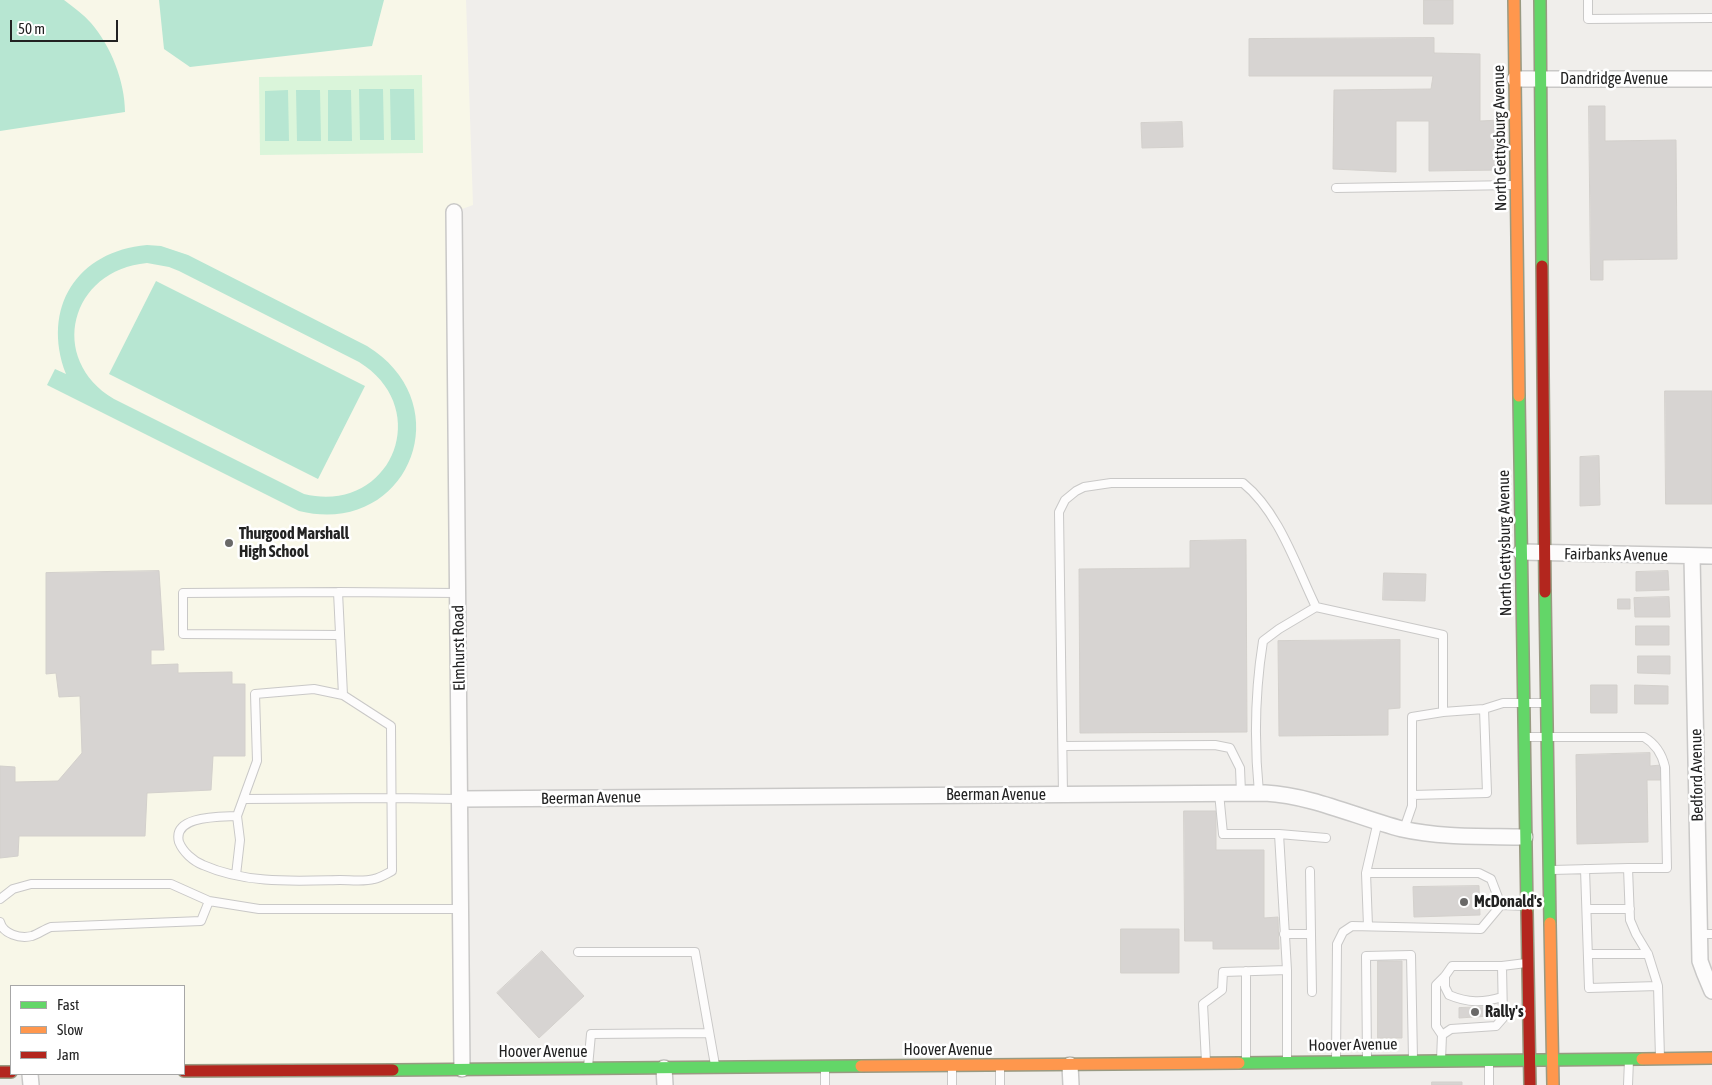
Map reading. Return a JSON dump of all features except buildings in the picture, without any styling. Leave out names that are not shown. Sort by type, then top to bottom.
[{"type":"main road","name":"North Gettysburg Avenue","points":[[1514,0],[1530,1085]]},
{"type":"main road","points":[[1540,0],[1544,553],[1553,1085]]},
{"type":"main road","name":"Hoover Avenue","points":[[185,1071],[259,1078],[588,1068],[1000,1066],[1712,1058]]},
{"type":"street","name":"Dandridge Avenue","points":[[1515,79],[1712,79]]},
{"type":"street","name":"Elmhurst Road","points":[[454,212],[461,799],[462,1073]]},
{"type":"street","name":"Fairbanks Avenue","points":[[1521,552],[1712,556]]},
{"type":"street","name":"Bedford Avenue","points":[[1692,556],[1706,934],[1700,961],[1712,991]]},
{"type":"street","name":"Beerman Avenue","points":[[461,799],[1259,793],[1298,796],[1404,829],[1456,836],[1525,837]]},
{"type":"street","points":[[1070,1065],[1071,1085]]},
{"type":"street","points":[[664,1068],[665,1085]]},
{"type":"lane","points":[[1588,0],[1588,19],[1712,18]]},
{"type":"lane","points":[[1336,188],[1516,185]]},
{"type":"lane","points":[[1063,794],[1059,512],[1065,500],[1076,491],[1111,483],[1243,483],[1257,494],[1277,524],[1316,607]]},
{"type":"lane","points":[[338,592],[343,695]]},
{"type":"lane","points":[[340,635],[184,634],[183,593],[458,593]]},
{"type":"lane","points":[[1259,793],[1255,740],[1258,674],[1263,641],[1316,607],[1443,635],[1443,712]]},
{"type":"lane","points":[[236,875],[240,840],[237,816],[257,761],[255,694],[314,689],[343,695],[391,726],[392,871],[374,880],[274,882],[236,875],[203,865],[190,857],[182,848],[178,839],[184,824],[193,820],[237,816]]},
{"type":"lane","points":[[1404,829],[1412,806],[1412,717],[1443,712],[1484,709],[1502,703],[1547,703]]},
{"type":"lane","points":[[1412,795],[1487,793],[1484,709]]},
{"type":"lane","points":[[1524,737],[1644,737],[1656,746],[1662,755],[1665,767],[1667,868],[1550,870]]},
{"type":"lane","points":[[1063,746],[1215,745],[1230,748],[1240,768],[1241,793]]},
{"type":"lane","points":[[1219,793],[1223,834],[1279,834],[1326,838]]},
{"type":"lane","points":[[244,799],[461,799]]},
{"type":"lane","points":[[1368,926],[1366,872],[1378,821]]},
{"type":"lane","points":[[1279,834],[1286,970],[1287,1062]]},
{"type":"lane","points":[[1628,868],[1630,920],[1648,954],[1658,986],[1660,1059]]},
{"type":"lane","points":[[1586,869],[1589,988],[1658,986]]},
{"type":"lane","points":[[1310,871],[1312,992]]},
{"type":"lane","points":[[1366,872],[1479,873],[1491,879],[1501,905]]},
{"type":"lane","points":[[0,900],[13,889],[31,884],[171,884],[209,901],[259,909],[461,909]]},
{"type":"lane","points":[[0,922],[1,927],[12,936],[31,936],[51,926],[201,920],[209,901]]},
{"type":"lane","points":[[1501,905],[1526,906]]},
{"type":"lane","points":[[1336,1062],[1337,944],[1343,932],[1352,926],[1481,929],[1501,905]]},
{"type":"lane","points":[[1587,909],[1630,909]]},
{"type":"lane","points":[[1284,934],[1311,934]]},
{"type":"lane","points":[[578,952],[695,952],[708,1033],[716,1067]]},
{"type":"lane","points":[[1588,954],[1648,954]]},
{"type":"lane","points":[[1367,1061],[1366,956],[1411,955],[1413,1061]]},
{"type":"lane","points":[[1441,1060],[1442,1035],[1436,1026],[1436,986],[1452,966],[1502,966],[1528,963]]},
{"type":"lane","points":[[1442,1035],[1451,1030],[1496,1026],[1502,1018],[1502,966]]},
{"type":"lane","points":[[1206,1064],[1203,1004],[1222,990],[1223,972],[1286,970]]},
{"type":"lane","points":[[1246,971],[1246,1063]]},
{"type":"lane","points":[[1445,976],[1445,987],[1449,995],[1457,999],[1470,1002],[1487,1002],[1502,997]]},
{"type":"lane","points":[[588,1068],[591,1034],[708,1033]]},
{"type":"lane","points":[[1628,1085],[1629,1059]]},
{"type":"lane","points":[[1489,1060],[1489,1085]]},
{"type":"lane","points":[[952,1066],[952,1085]]},
{"type":"lane","points":[[1000,1066],[1000,1085]]},
{"type":"lane","points":[[826,1067],[826,1085]]},
{"type":"shaded area","name":"Thurgood Marshall High School","points":[[0,0],[466,0],[473,205],[454,212],[462,1069],[185,1071],[185,985],[10,985],[10,1072],[0,1072]]},
{"type":"green space","points":[[0,0],[64,0],[85,17],[98,32],[111,53],[120,77],[125,112],[0,131]]},
{"type":"green space","points":[[159,0],[384,0],[372,46],[190,67],[164,49]]},
{"type":"green space","points":[[422,75],[423,153],[260,155],[259,77]]},
{"type":"green space","points":[[359,89],[383,89],[384,140],[360,140]]},
{"type":"green space","points":[[390,89],[414,89],[415,140],[391,140]]},
{"type":"green space","points":[[288,90],[289,141],[265,141],[265,91]]},
{"type":"green space","points":[[296,90],[320,90],[321,141],[297,141]]},
{"type":"green space","points":[[328,90],[351,90],[352,141],[328,141]]},
{"type":"green space","points":[[147,245],[161,246],[188,255],[367,346],[396,371],[412,400],[416,431],[409,461],[393,486],[369,505],[337,514],[299,511],[47,385],[55,369],[66,374],[59,350],[58,327],[62,306],[71,287],[84,271],[101,258],[122,250]],"holes":[[[147,263],[169,267],[359,362],[382,382],[395,405],[398,430],[393,453],[380,474],[360,489],[334,496],[304,494],[114,399],[93,382],[80,362],[75,340],[76,319],[85,299],[100,282],[121,269]]]},
{"type":"green space","points":[[156,281],[365,386],[318,479],[109,374]]},
{"type":"traffic: fast","points":[[1540,0],[1542,266]]},
{"type":"traffic: fast","points":[[1519,396],[1527,912]]},
{"type":"traffic: fast","points":[[1545,592],[1550,923]]},
{"type":"traffic: fast","points":[[1239,1063],[1642,1059]]},
{"type":"traffic: fast","points":[[393,1070],[861,1066]]},
{"type":"traffic: slow","points":[[1514,0],[1519,396]]},
{"type":"traffic: slow","points":[[1550,923],[1553,1085]]},
{"type":"traffic: slow","points":[[1642,1059],[1712,1058]]},
{"type":"traffic: slow","points":[[861,1066],[1239,1063]]},
{"type":"traffic: jam","points":[[1542,266],[1545,592]]},
{"type":"traffic: jam","points":[[1527,912],[1530,1085]]},
{"type":"traffic: jam","points":[[185,1071],[393,1070]]},
{"type":"traffic: jam","points":[[0,1072],[10,1072]]},
{"type":"place","name":"Thurgood Marshall High School","points":[[229,543]]},
{"type":"place","name":"McDonald's","points":[[1464,902]]},
{"type":"place","name":"Rally's","points":[[1475,1012]]}]
